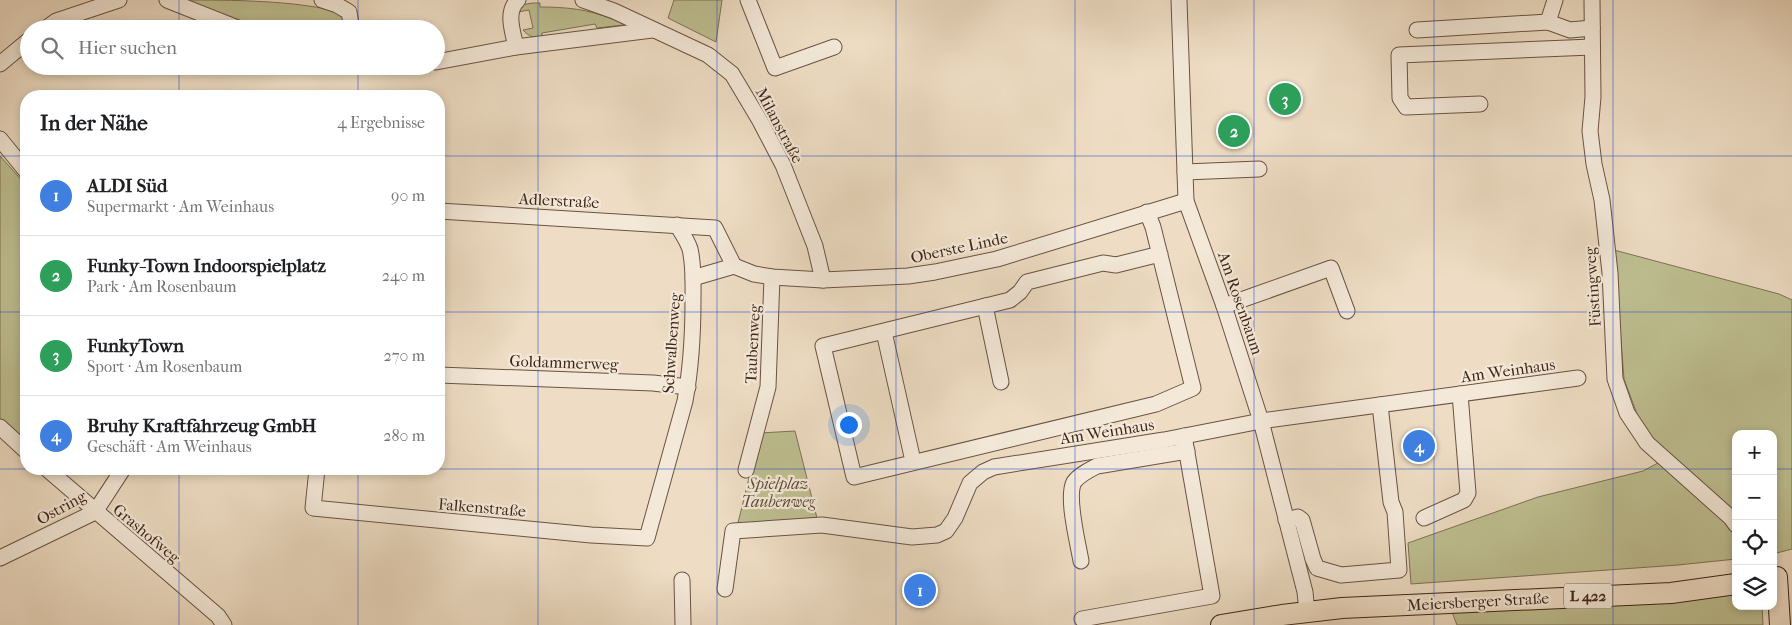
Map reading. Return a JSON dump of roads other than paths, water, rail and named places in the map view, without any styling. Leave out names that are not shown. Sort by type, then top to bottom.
[{"type":"main road","points":[[1780,625],[1781,576]]},
{"type":"main road","name":"Meiersberger Straße","points":[[1221,625],[1307,612],[1419,603],[1671,593],[1732,585]]},
{"type":"street","points":[[59,20],[120,0]]},
{"type":"street","points":[[167,0],[217,20]]},
{"type":"street","points":[[322,0],[337,5],[349,12],[350,20]]},
{"type":"street","points":[[516,47],[510,18],[513,4],[518,0]]},
{"type":"street","name":"Milanstraße","points":[[583,0],[614,11],[708,55],[732,74],[783,165],[814,246],[823,280]]},
{"type":"street","points":[[748,0],[775,68],[834,47]]},
{"type":"street","name":"Am Rosenbaum","points":[[1179,0],[1186,201],[1224,306],[1261,421],[1305,592],[1307,612]]},
{"type":"street","points":[[1548,22],[1555,0]]},
{"type":"street","name":"Füstingweg","points":[[1592,0],[1593,97],[1590,130],[1594,164],[1602,200],[1610,273],[1615,380],[1626,413],[1647,443],[1732,520]]},
{"type":"street","points":[[1417,30],[1548,22],[1570,30],[1592,28]]},
{"type":"street","points":[[445,60],[516,47],[653,30]]},
{"type":"street","points":[[0,64],[20,47]]},
{"type":"street","points":[[1480,104],[1406,107],[1400,98],[1399,55],[1592,47]]},
{"type":"street","points":[[0,139],[20,163]]},
{"type":"street","points":[[1185,172],[1259,169]]},
{"type":"street","name":"Oberste Linde","points":[[734,266],[754,274],[772,277],[823,280],[898,277],[935,272],[997,259],[1186,201]]},
{"type":"street","name":"Adlerstraße","points":[[445,211],[715,228],[734,266]]},
{"type":"street","points":[[1148,212],[1160,254],[1193,388],[1156,404],[854,476],[822,346],[1010,300],[1020,292],[1027,282],[1103,263],[1116,265],[1160,254]]},
{"type":"street","points":[[677,225],[686,238],[690,250],[693,278]]},
{"type":"street","name":"Schwalbenweg","points":[[647,538],[688,387],[692,339],[693,278],[734,266]]},
{"type":"street","points":[[1224,306],[1332,268],[1347,311]]},
{"type":"street","name":"Taubenweg","points":[[746,470],[768,387],[772,277]]},
{"type":"street","points":[[985,306],[1001,382]]},
{"type":"street","points":[[884,332],[913,461]]},
{"type":"street","name":"Goldammerweg","points":[[445,375],[653,383],[688,387]]},
{"type":"street","name":"Am Weinhaus","points":[[725,589],[734,531],[822,525],[912,537],[937,536],[946,531],[955,518],[970,483],[983,472],[994,467],[1185,443],[1261,421],[1578,378]]},
{"type":"street","points":[[1424,518],[1464,500],[1468,493],[1460,394]]},
{"type":"street","points":[[1286,520],[1298,517],[1302,520],[1316,568],[1341,574],[1399,570],[1395,512],[1391,502],[1380,405]]},
{"type":"street","points":[[0,427],[20,445]]},
{"type":"street","points":[[1081,561],[1070,495],[1074,482],[1097,466],[1185,443],[1212,596],[1082,619]]},
{"type":"street","name":"Grashofweg","points":[[54,475],[218,616],[224,625]]},
{"type":"street","name":"Ostring","points":[[0,558],[95,512],[119,475]]},
{"type":"street","name":"Falkenstraße","points":[[316,475],[313,508],[591,535],[647,538]]},
{"type":"street","points":[[682,580],[683,625]]},
{"type":"place","name":"FunkyTown","points":[[1285,99]]},
{"type":"place","name":"Funky-Town Indoorspielplatz","points":[[1234,131]]},
{"type":"place","name":"Bruhy Kraftfahrzeug GmbH","points":[[1419,446]]},
{"type":"place","name":"ALDI Süd","points":[[920,590]]},
{"type":"park label","name":"Spielplaz Taubenweg","points":[[778,492]]}]
